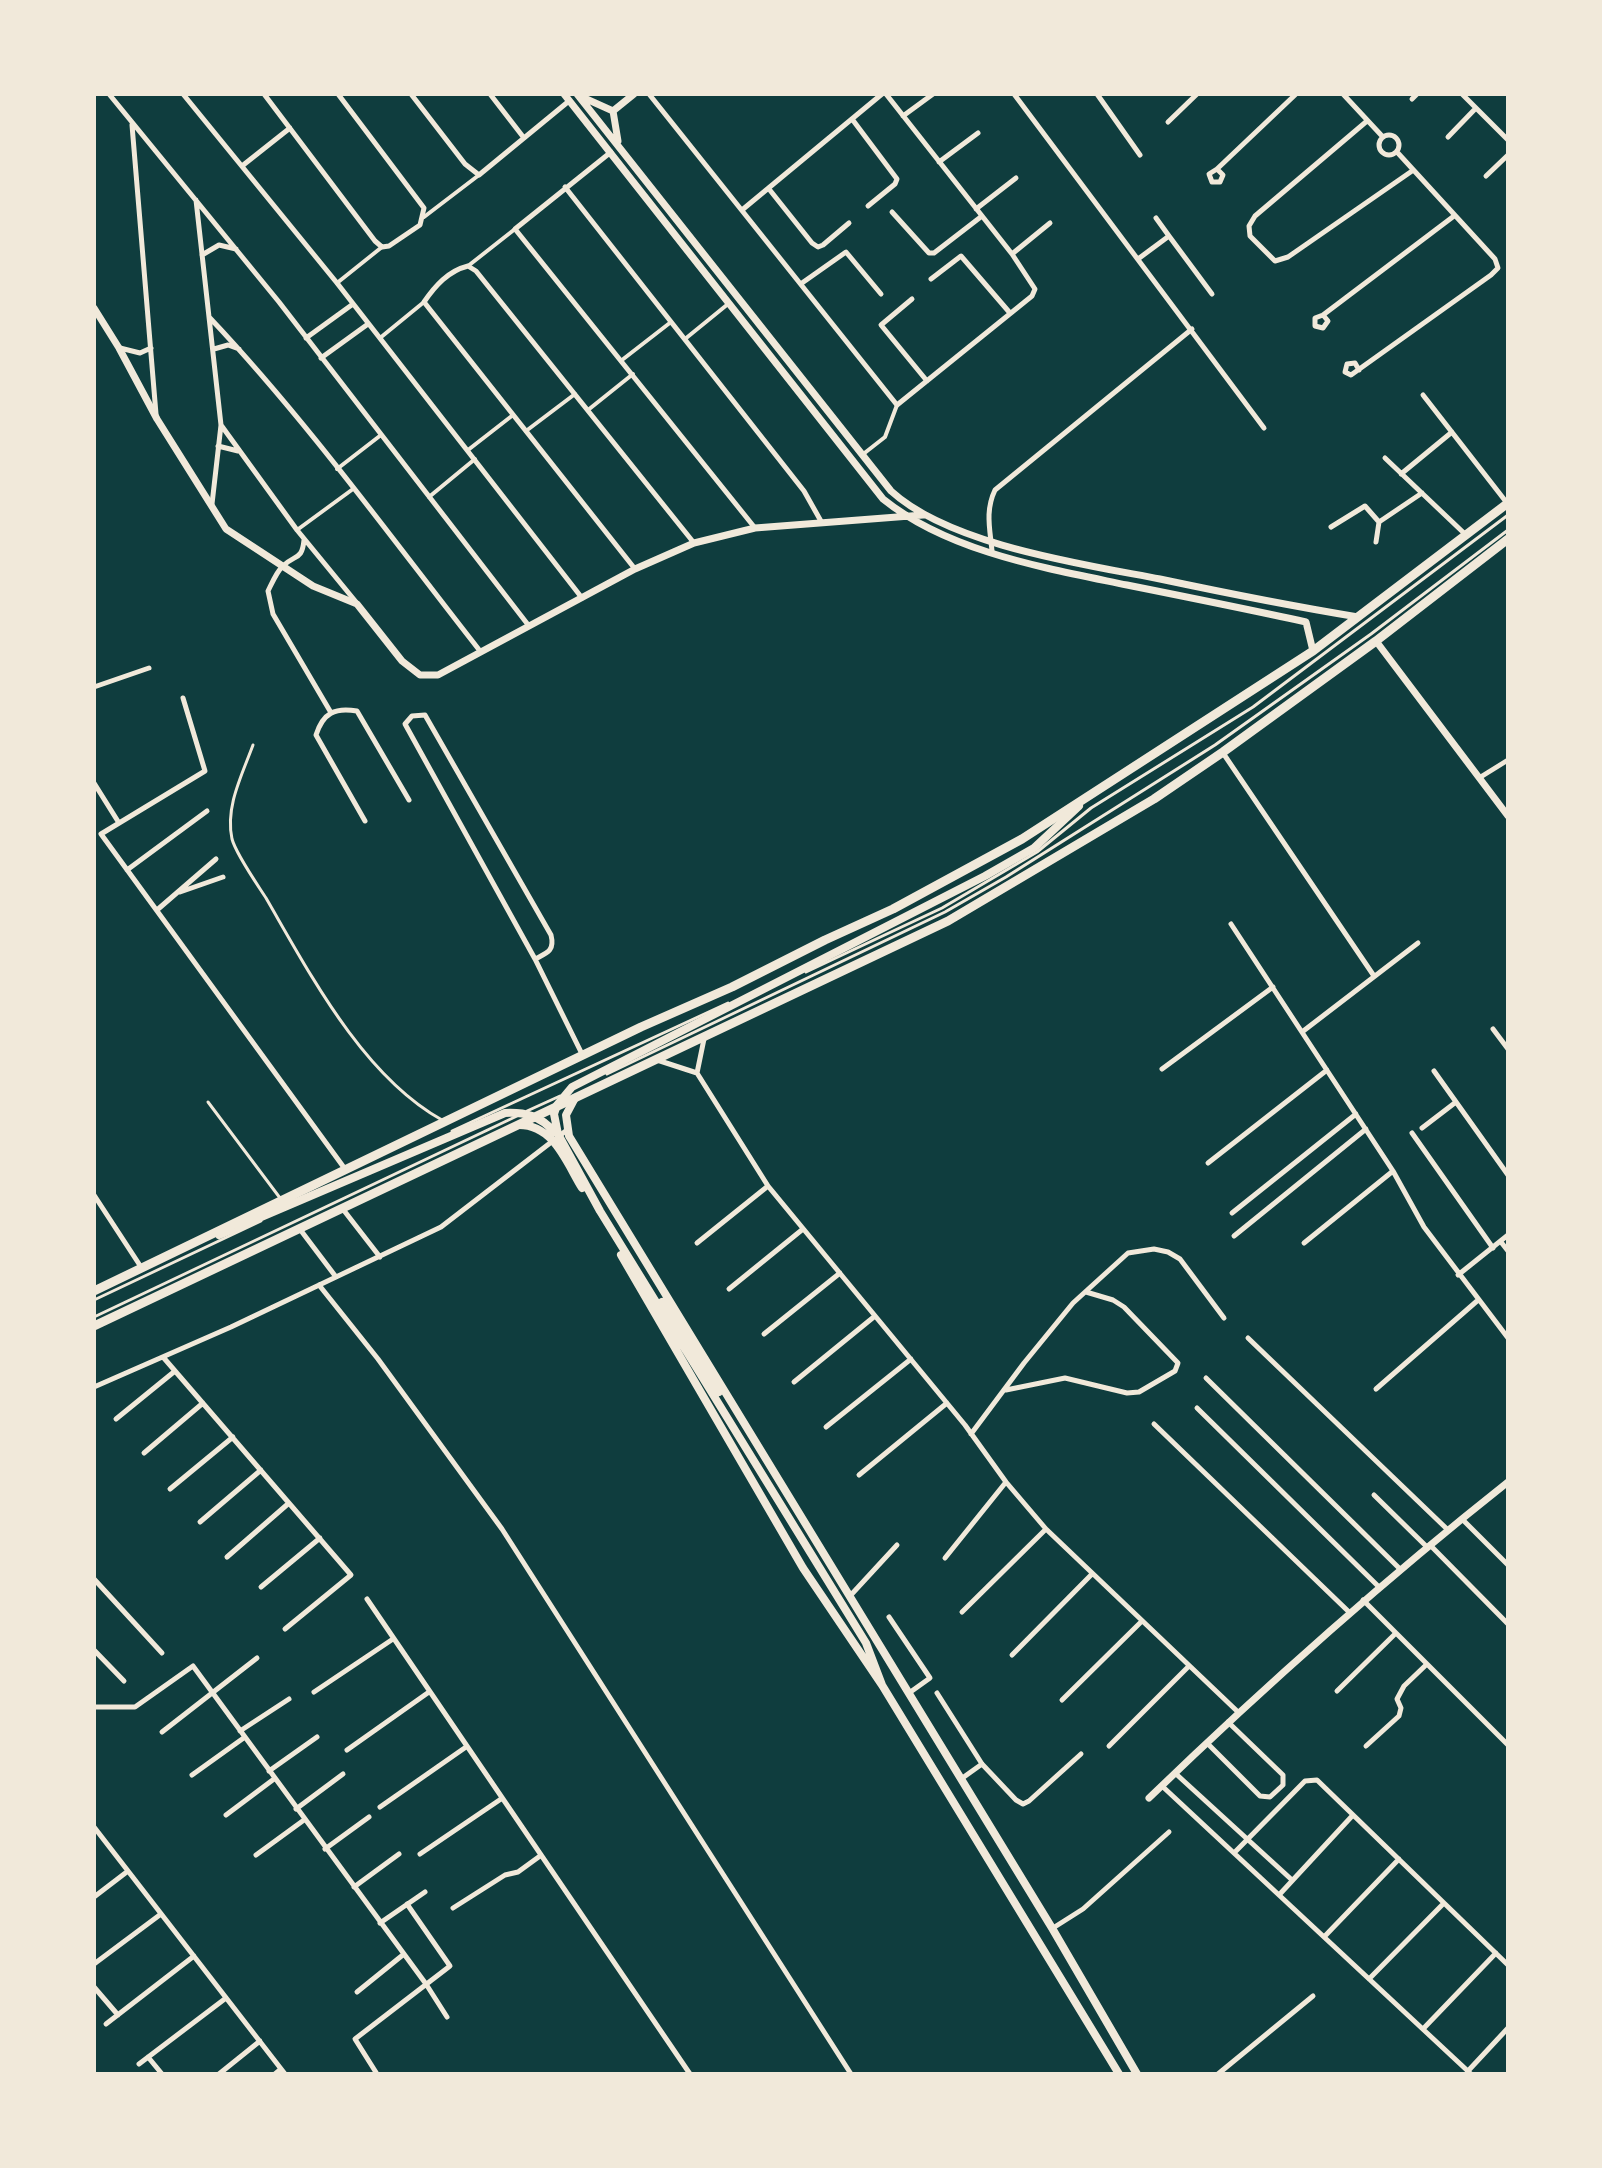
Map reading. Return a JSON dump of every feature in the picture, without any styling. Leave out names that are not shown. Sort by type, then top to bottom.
[{"type":"main road","points":[[94,1291],[960,875],[1081,803],[1313,651],[1508,504]]},
{"type":"main road","points":[[94,1326],[948,921],[1154,799],[1223,752],[1376,641],[1508,539]]},
{"type":"main road","points":[[882,1685],[866,1643],[600,1211],[558,1134],[554,1114],[561,1097],[572,1087],[1034,848],[1081,803]]},
{"type":"main road","points":[[586,1091],[569,1105],[567,1130],[1052,1928],[1137,2074]]},
{"type":"main road","points":[[176,1252],[490,1118],[521,1112],[536,1116],[549,1125],[560,1139],[713,1384],[755,1441]]},
{"type":"main road","points":[[511,1127],[533,1126],[543,1130],[553,1140],[803,1568],[882,1685],[1119,2074]]},
{"type":"street","points":[[109,94],[237,250],[529,627]]},
{"type":"street","points":[[183,94],[337,283],[582,598]]},
{"type":"street","points":[[264,94],[382,247]]},
{"type":"street","points":[[338,94],[424,208],[424,217]]},
{"type":"street","points":[[411,94],[465,164],[479,175]]},
{"type":"street","points":[[490,94],[524,138]]},
{"type":"street","points":[[337,283],[382,247],[389,246],[420,225],[424,217],[524,138],[567,97],[578,94],[613,111]]},
{"type":"street","points":[[578,94],[862,455],[905,504],[923,515],[1047,557],[1359,617]]},
{"type":"street","points":[[613,111],[634,94]]},
{"type":"street","points":[[649,94],[897,405]]},
{"type":"street","points":[[742,210],[884,94],[1012,254],[1035,289],[1032,296],[897,405],[885,437],[862,455]]},
{"type":"street","points":[[903,116],[933,94]]},
{"type":"street","points":[[1014,94],[1264,428]]},
{"type":"street","points":[[1097,94],[1140,155]]},
{"type":"street","points":[[1168,122],[1197,94]]},
{"type":"street","points":[[1217,169],[1296,94]]},
{"type":"street","points":[[1343,94],[1382,136]]},
{"type":"street","points":[[1462,94],[1508,140]]},
{"type":"street","points":[[567,97],[883,499],[905,517],[943,536],[1044,568],[1306,622],[1313,651]]},
{"type":"street","points":[[1448,137],[1476,108]]},
{"type":"street","points":[[613,111],[619,145]]},
{"type":"street","points":[[852,119],[897,179],[868,206]]},
{"type":"street","points":[[1367,121],[1255,216],[1249,226],[1250,236],[1275,261],[1288,257],[1412,171]]},
{"type":"street","points":[[132,124],[157,419]]},
{"type":"street","points":[[242,166],[290,128]]},
{"type":"street","points":[[939,162],[978,133]]},
{"type":"street","points":[[1389,134],[1395,137],[1400,144],[1397,152],[1389,156],[1380,152],[1378,143],[1382,136],[1389,134]]},
{"type":"street","points":[[380,338],[424,302],[437,283],[468,266],[619,145]]},
{"type":"street","points":[[1359,370],[1498,268],[1495,259],[1397,152]]},
{"type":"street","points":[[1486,176],[1508,155]]},
{"type":"street","points":[[976,209],[1016,178]]},
{"type":"street","points":[[565,187],[804,491],[822,524]]},
{"type":"street","points":[[769,189],[818,247],[849,223]]},
{"type":"street","points":[[196,200],[221,425],[211,509]]},
{"type":"street","points":[[892,212],[929,253],[934,253],[982,216]]},
{"type":"street","points":[[1323,315],[1454,216]]},
{"type":"street","points":[[1156,218],[1212,294]]},
{"type":"street","points":[[1012,254],[1050,223]]},
{"type":"street","points":[[515,229],[755,528]]},
{"type":"street","points":[[1138,259],[1169,236]]},
{"type":"street","points":[[202,255],[219,245],[237,250]]},
{"type":"street","points":[[802,283],[846,252],[881,294]]},
{"type":"street","points":[[931,279],[961,256],[1010,313]]},
{"type":"street","points":[[468,266],[476,271],[694,543]]},
{"type":"street","points":[[912,299],[881,325],[927,381]]},
{"type":"street","points":[[424,302],[635,569]]},
{"type":"street","points":[[685,339],[730,303]]},
{"type":"street","points":[[306,338],[353,304]]},
{"type":"street","points":[[94,308],[157,419],[226,529],[313,586],[357,604]]},
{"type":"street","points":[[210,318],[240,349],[480,651]]},
{"type":"street","points":[[622,360],[671,322]]},
{"type":"street","points":[[321,358],[368,324]]},
{"type":"street","points":[[992,551],[989,504],[995,490],[1192,329]]},
{"type":"street","points":[[214,350],[228,345],[240,349]]},
{"type":"street","points":[[119,348],[140,353],[151,348]]},
{"type":"street","points":[[588,410],[633,374]]},
{"type":"street","points":[[526,431],[575,394]]},
{"type":"street","points":[[1423,395],[1508,504]]},
{"type":"street","points":[[468,450],[513,415]]},
{"type":"street","points":[[221,425],[297,530],[402,661],[420,675],[438,675],[635,569],[694,543],[755,528],[923,515]]},
{"type":"street","points":[[1401,474],[1452,432]]},
{"type":"street","points":[[337,469],[381,435]]},
{"type":"street","points":[[218,446],[239,451]]},
{"type":"street","points":[[1385,458],[1466,535]]},
{"type":"street","points":[[429,497],[475,459]]},
{"type":"street","points":[[297,530],[353,489]]},
{"type":"street","points":[[1376,542],[1379,522],[1422,493]]},
{"type":"street","points":[[1331,527],[1365,506],[1379,522]]},
{"type":"street","points":[[305,539],[303,552],[283,565],[268,591],[273,614],[330,711]]},
{"type":"street","points":[[1376,641],[1508,816]]},
{"type":"street","points":[[94,687],[149,668]]},
{"type":"street","points":[[183,698],[205,771],[101,834],[345,1170]]},
{"type":"street","points":[[365,821],[316,735],[319,725],[330,711],[343,708],[357,711],[409,800]]},
{"type":"street","points":[[535,959],[550,951],[554,945],[551,935],[425,715],[412,716],[405,724],[535,959],[583,1056]]},
{"type":"street","points":[[1223,752],[1374,976]]},
{"type":"street","points":[[1479,778],[1508,760]]},
{"type":"street","points":[[94,783],[119,823]]},
{"type":"street","points":[[127,870],[207,811]]},
{"type":"street","points":[[180,892],[184,885],[216,859]]},
{"type":"street","points":[[157,910],[180,892],[223,877]]},
{"type":"street","points":[[1231,924],[1393,1171],[1424,1227],[1508,1338]]},
{"type":"street","points":[[1302,1032],[1418,943]]},
{"type":"street","points":[[1162,1069],[1273,987]]},
{"type":"street","points":[[1493,1029],[1508,1049]]},
{"type":"street","points":[[697,1073],[705,1035]]},
{"type":"street","points":[[653,1059],[697,1073],[768,1186],[947,1403],[1006,1482],[1046,1529],[1238,1712]]},
{"type":"street","points":[[1208,1163],[1327,1070]]},
{"type":"street","points":[[1434,1071],[1508,1175]]},
{"type":"street","points":[[1422,1128],[1456,1102]]},
{"type":"street","points":[[1232,1213],[1356,1114]]},
{"type":"street","points":[[1234,1236],[1366,1129]]},
{"type":"street","points":[[94,1387],[441,1227],[567,1130]]},
{"type":"street","points":[[1412,1133],[1493,1248]]},
{"type":"street","points":[[1304,1243],[1393,1171]]},
{"type":"street","points":[[697,1243],[768,1186]]},
{"type":"street","points":[[94,1195],[142,1268]]},
{"type":"street","points":[[342,1208],[380,1257]]},
{"type":"street","points":[[299,1228],[336,1277]]},
{"type":"street","points":[[729,1289],[803,1229]]},
{"type":"street","points":[[1458,1275],[1508,1235]]},
{"type":"street","points":[[1501,1242],[1508,1251]]},
{"type":"street","points":[[971,1434],[1073,1303],[1128,1253],[1154,1249],[1180,1259],[1224,1318]]},
{"type":"street","points":[[764,1334],[840,1273]]},
{"type":"street","points":[[319,1285],[378,1359],[502,1529],[851,2074]]},
{"type":"street","points":[[1005,1390],[1065,1378],[1127,1393],[1139,1392],[1175,1371],[1178,1363],[1124,1307],[1085,1291]]},
{"type":"street","points":[[1376,1389],[1477,1301]]},
{"type":"street","points":[[794,1382],[875,1316]]},
{"type":"street","points":[[1248,1338],[1448,1530]]},
{"type":"street","points":[[163,1357],[351,1575],[285,1629]]},
{"type":"street","points":[[826,1427],[911,1359]]},
{"type":"street","points":[[116,1419],[175,1371]]},
{"type":"street","points":[[1206,1378],[1400,1569]]},
{"type":"street","points":[[144,1453],[203,1403]]},
{"type":"street","points":[[859,1475],[947,1403]]},
{"type":"street","points":[[1197,1408],[1379,1587]]},
{"type":"street","points":[[1154,1424],[1349,1612]]},
{"type":"street","points":[[170,1489],[233,1437]]},
{"type":"street","points":[[200,1522],[261,1470]]},
{"type":"street","points":[[945,1558],[1006,1482]]},
{"type":"street","points":[[1149,1798],[1349,1612],[1508,1482]]},
{"type":"street","points":[[1374,1495],[1508,1624]]},
{"type":"street","points":[[227,1557],[289,1503]]},
{"type":"street","points":[[1461,1519],[1508,1565]]},
{"type":"street","points":[[962,1612],[1046,1529]]},
{"type":"street","points":[[261,1587],[320,1538]]},
{"type":"street","points":[[850,1596],[897,1545]]},
{"type":"street","points":[[1012,1655],[1092,1574]]},
{"type":"street","points":[[94,1579],[162,1653]]},
{"type":"street","points":[[367,1599],[690,2074]]},
{"type":"street","points":[[1363,1600],[1508,1745]]},
{"type":"street","points":[[889,1617],[930,1678],[909,1693]]},
{"type":"street","points":[[1062,1700],[1142,1621]]},
{"type":"street","points":[[1337,1691],[1396,1633]]},
{"type":"street","points":[[314,1692],[393,1638]]},
{"type":"street","points":[[94,1650],[124,1681]]},
{"type":"street","points":[[162,1732],[257,1658]]},
{"type":"street","points":[[1366,1746],[1399,1716],[1401,1708],[1397,1699],[1404,1686],[1427,1664]]},
{"type":"street","points":[[94,1707],[135,1707],[193,1666],[447,2017]]},
{"type":"street","points":[[1109,1746],[1189,1666]]},
{"type":"street","points":[[347,1750],[429,1692]]},
{"type":"street","points":[[937,1693],[982,1764],[1023,1804],[1081,1754]]},
{"type":"street","points":[[240,1731],[289,1699]]},
{"type":"street","points":[[1207,1743],[1260,1796],[1270,1797],[1283,1785],[1283,1775],[1228,1722]]},
{"type":"street","points":[[192,1775],[245,1737]]},
{"type":"street","points":[[269,1771],[317,1737]]},
{"type":"street","points":[[380,1807],[466,1747]]},
{"type":"street","points":[[961,1779],[982,1764]]},
{"type":"street","points":[[1175,1773],[1292,1880]]},
{"type":"street","points":[[296,1809],[343,1774]]},
{"type":"street","points":[[1234,1853],[1305,1781],[1312,1778],[1317,1780],[1508,1965]]},
{"type":"street","points":[[226,1815],[274,1779]]},
{"type":"street","points":[[1162,1786],[1469,2073],[1508,2028]]},
{"type":"street","points":[[420,1854],[501,1799]]},
{"type":"street","points":[[1279,1895],[1353,1815]]},
{"type":"street","points":[[325,1849],[369,1817]]},
{"type":"street","points":[[256,1855],[304,1820]]},
{"type":"street","points":[[94,1828],[283,2072],[275,2074]]},
{"type":"street","points":[[1052,1928],[1083,1909],[1169,1832]]},
{"type":"street","points":[[354,1887],[399,1854]]},
{"type":"street","points":[[453,1908],[505,1875],[518,1872],[540,1856]]},
{"type":"street","points":[[1324,1937],[1399,1859]]},
{"type":"street","points":[[94,1897],[128,1871]]},
{"type":"street","points":[[380,1923],[425,1892]]},
{"type":"street","points":[[1369,1979],[1444,1903]]},
{"type":"street","points":[[377,2074],[355,2039],[450,1966],[407,1904]]},
{"type":"street","points":[[94,1964],[161,1914]]},
{"type":"street","points":[[1423,2029],[1496,1953]]},
{"type":"street","points":[[357,1992],[404,1954]]},
{"type":"street","points":[[106,2024],[194,1956]]},
{"type":"street","points":[[94,1987],[118,2015]]},
{"type":"street","points":[[1218,2074],[1313,1996]]},
{"type":"street","points":[[139,2064],[226,1998]]},
{"type":"street","points":[[219,2074],[260,2041]]},
{"type":"street","points":[[148,2057],[162,2074]]},
{"type":"lane","points":[[94,1300],[707,1011],[831,962],[942,908],[1037,852],[1091,808],[1253,707],[1508,515]]},
{"type":"lane","points":[[94,1317],[945,912],[1215,745],[1371,634],[1508,530]]},
{"type":"lane","points":[[253,745],[232,801],[232,840],[330,1008],[390,1081],[421,1109],[445,1122]]},
{"type":"lane","points":[[208,1102],[282,1201]]}]
